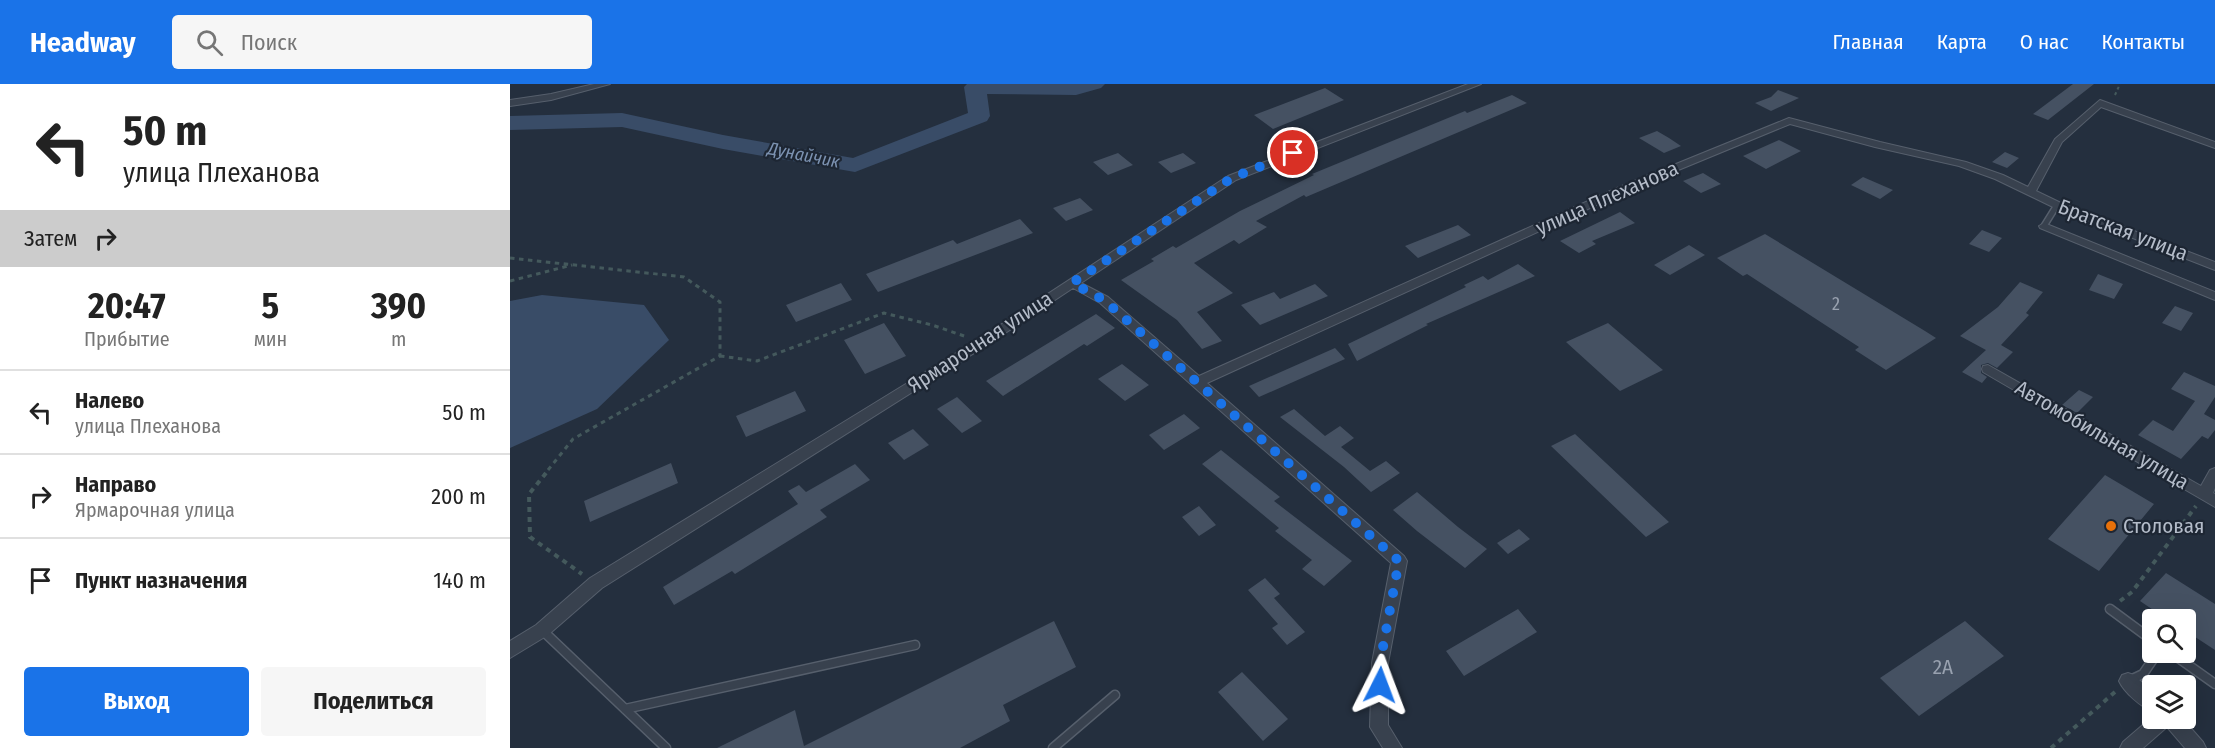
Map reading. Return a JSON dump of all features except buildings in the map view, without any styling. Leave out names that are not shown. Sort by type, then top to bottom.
[{"type":"street","points":[[510,103],[551,97],[605,84]]},
{"type":"street","name":"Ярмарочная улица","points":[[510,650],[542,630],[596,583],[983,342],[1232,178],[1476,84]]},
{"type":"street","points":[[2030,193],[2058,141],[2100,103],[2215,145]]},
{"type":"street","name":"улица Плеханова","points":[[1196,383],[1621,190],[1789,121],[1878,145],[1962,164],[1999,177],[2030,193]]},
{"type":"street","name":"Братская улица","points":[[2030,193],[2215,266]]},
{"type":"street","name":"Братская улица","points":[[2044,226],[2215,296]]},
{"type":"street","points":[[1072,283],[1104,300],[1399,561],[1380,663],[1379,727],[1393,748]]},
{"type":"street","name":"Автомобильная улица","points":[[1988,369],[2210,498]]},
{"type":"street","points":[[2210,498],[2215,474]]},
{"type":"street","points":[[2128,681],[2142,694]]},
{"type":"street","points":[[2129,748],[2151,729]]},
{"type":"street","points":[[2179,729],[2197,748]]},
{"type":"lane","points":[[2044,226],[2057,205]]},
{"type":"lane","points":[[2110,609],[2142,633]]},
{"type":"lane","points":[[542,630],[666,748]]},
{"type":"lane","points":[[625,709],[915,645]]},
{"type":"lane","points":[[2128,681],[2143,674],[2150,663]]},
{"type":"lane","points":[[2185,663],[2215,684]]},
{"type":"lane","points":[[1053,748],[1115,695]]},
{"type":"path","points":[[510,258],[684,277],[720,302],[720,356]]},
{"type":"path","points":[[510,281],[575,265]]},
{"type":"path","points":[[596,583],[530,537],[529,494],[573,439],[720,356],[758,361],[884,313],[932,325],[983,342]]},
{"type":"path","points":[[2110,609],[2132,592],[2210,498]]},
{"type":"path","points":[[2051,748],[2128,681]]},
{"type":"water","points":[[542,295],[644,305],[669,340],[597,409],[510,448],[510,301]]},
{"type":"waterway","name":"Дунайчик","points":[[510,123],[622,120],[723,142],[855,165],[979,116],[975,87],[1076,89],[1094,84]]},
{"type":"place","name":"Столовая","points":[[2111,526]]},
{"type":"route","points":[[1293,153],[1232,178],[1072,283],[1104,300],[1399,561],[1380,663],[1380,685]]}]
